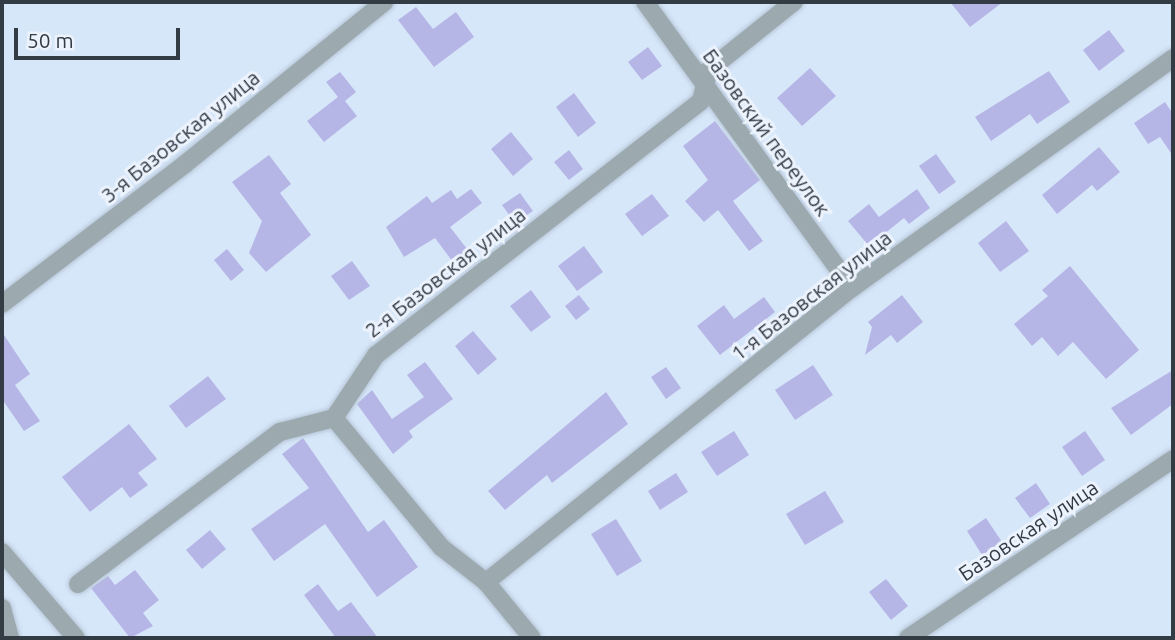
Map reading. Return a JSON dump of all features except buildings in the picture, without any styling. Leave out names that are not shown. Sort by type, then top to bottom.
[{"type":"street","name":"3-я Базовская улица","points":[[2,304],[185,164],[384,2]]},
{"type":"street","name":"Базовский переулок","points":[[645,2],[852,288]]},
{"type":"street","name":"2-я Базовская улица","points":[[334,418],[376,355],[701,101],[709,70],[794,2]]},
{"type":"street","name":"1-я Базовская улица","points":[[486,582],[852,288],[1173,58]]},
{"type":"street","points":[[78,584],[280,432],[334,418],[441,547],[486,582],[532,638]]},
{"type":"street","name":"Базовская улица","points":[[908,638],[1173,459]]},
{"type":"street","points":[[2,552],[76,638]]},
{"type":"street","points":[[2,608],[10,638]]}]
